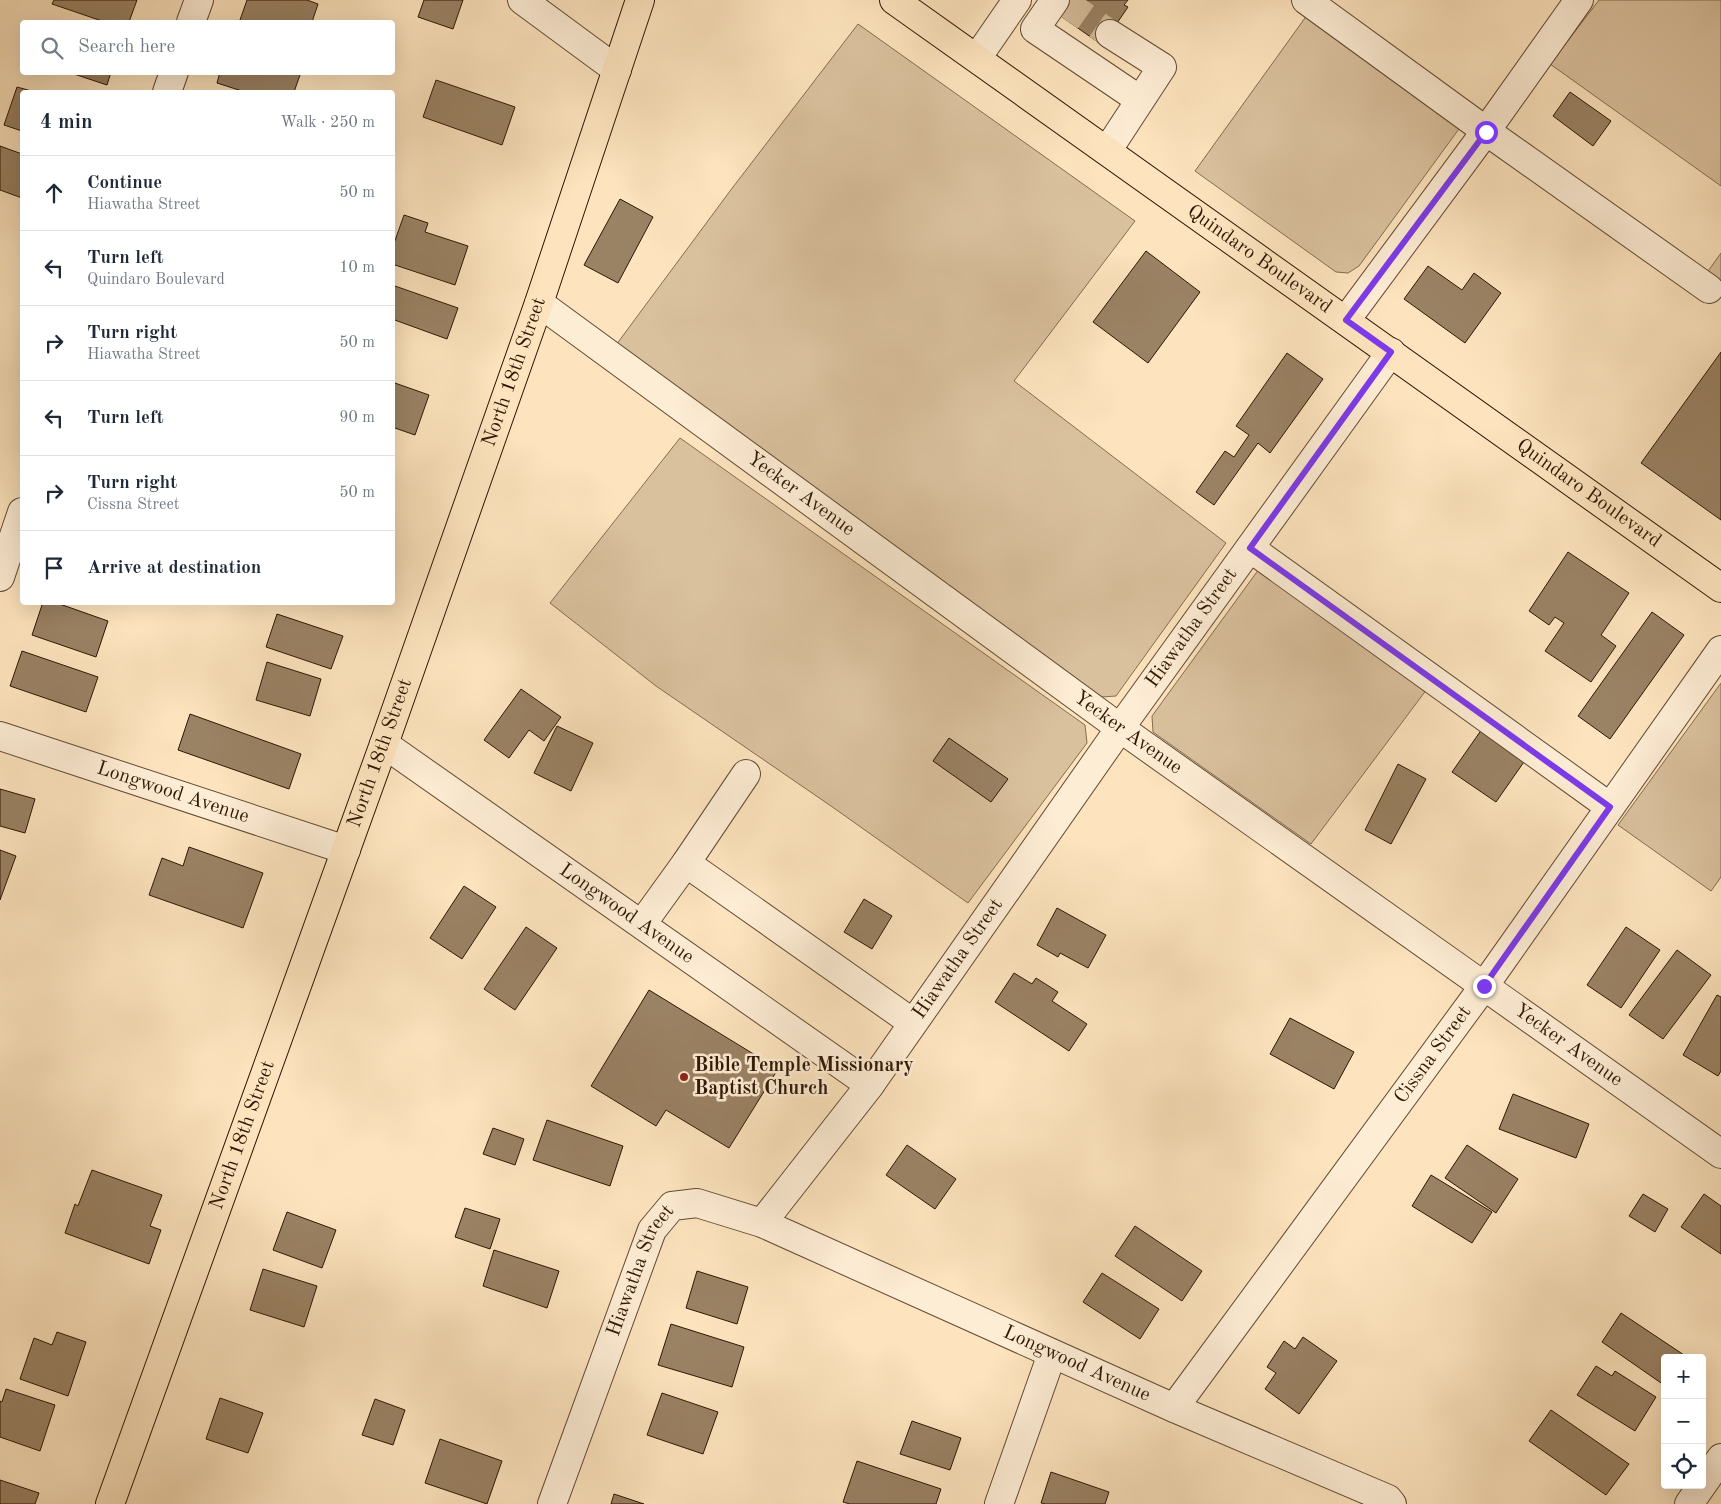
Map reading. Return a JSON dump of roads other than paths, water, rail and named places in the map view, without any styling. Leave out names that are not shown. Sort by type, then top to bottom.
[{"type":"main road","name":"North 18th Street","points":[[110,1504],[384,744],[539,303],[640,0]]},
{"type":"main road","name":"Quindaro Boulevard","points":[[894,0],[1721,588]]},
{"type":"street","points":[[192,20],[199,0]]},
{"type":"street","points":[[522,0],[617,70]]},
{"type":"street","points":[[977,58],[1017,0]]},
{"type":"street","points":[[1060,0],[1035,29],[1140,100]]},
{"type":"street","points":[[1306,0],[1486,132],[1709,289]]},
{"type":"street","points":[[1346,320],[1486,132],[1579,0]]},
{"type":"street","points":[[1107,151],[1162,67],[1115,26]]},
{"type":"street","points":[[168,90],[173,75]]},
{"type":"street","name":"Yecker Avenue","points":[[539,303],[1120,728],[1721,1154]]},
{"type":"street","name":"Hiawatha Street","points":[[552,1504],[652,1230],[672,1206],[697,1203],[762,1223],[870,1085],[1120,728],[1391,352]]},
{"type":"street","points":[[0,577],[20,518]]},
{"type":"street","points":[[1250,548],[1610,807]]},
{"type":"street","name":"Cissna Street","points":[[1174,1408],[1484,986],[1721,650]]},
{"type":"street","name":"Longwood Avenue","points":[[0,736],[346,850]]},
{"type":"street","name":"Longwood Avenue","points":[[384,744],[870,1085]]},
{"type":"street","points":[[642,924],[746,774]]},
{"type":"street","points":[[686,863],[913,1023]]},
{"type":"street","name":"Longwood Avenue","points":[[762,1223],[1174,1408],[1388,1499],[1392,1504]]},
{"type":"street","points":[[999,1504],[1052,1354]]},
{"type":"street","points":[[1689,1504],[1721,1458]]},
{"type":"tunnel","points":[[1063,1],[1110,34]]},
{"type":"place","name":"Bible Temple Missionary Baptist Church","points":[[684,1077]]}]
